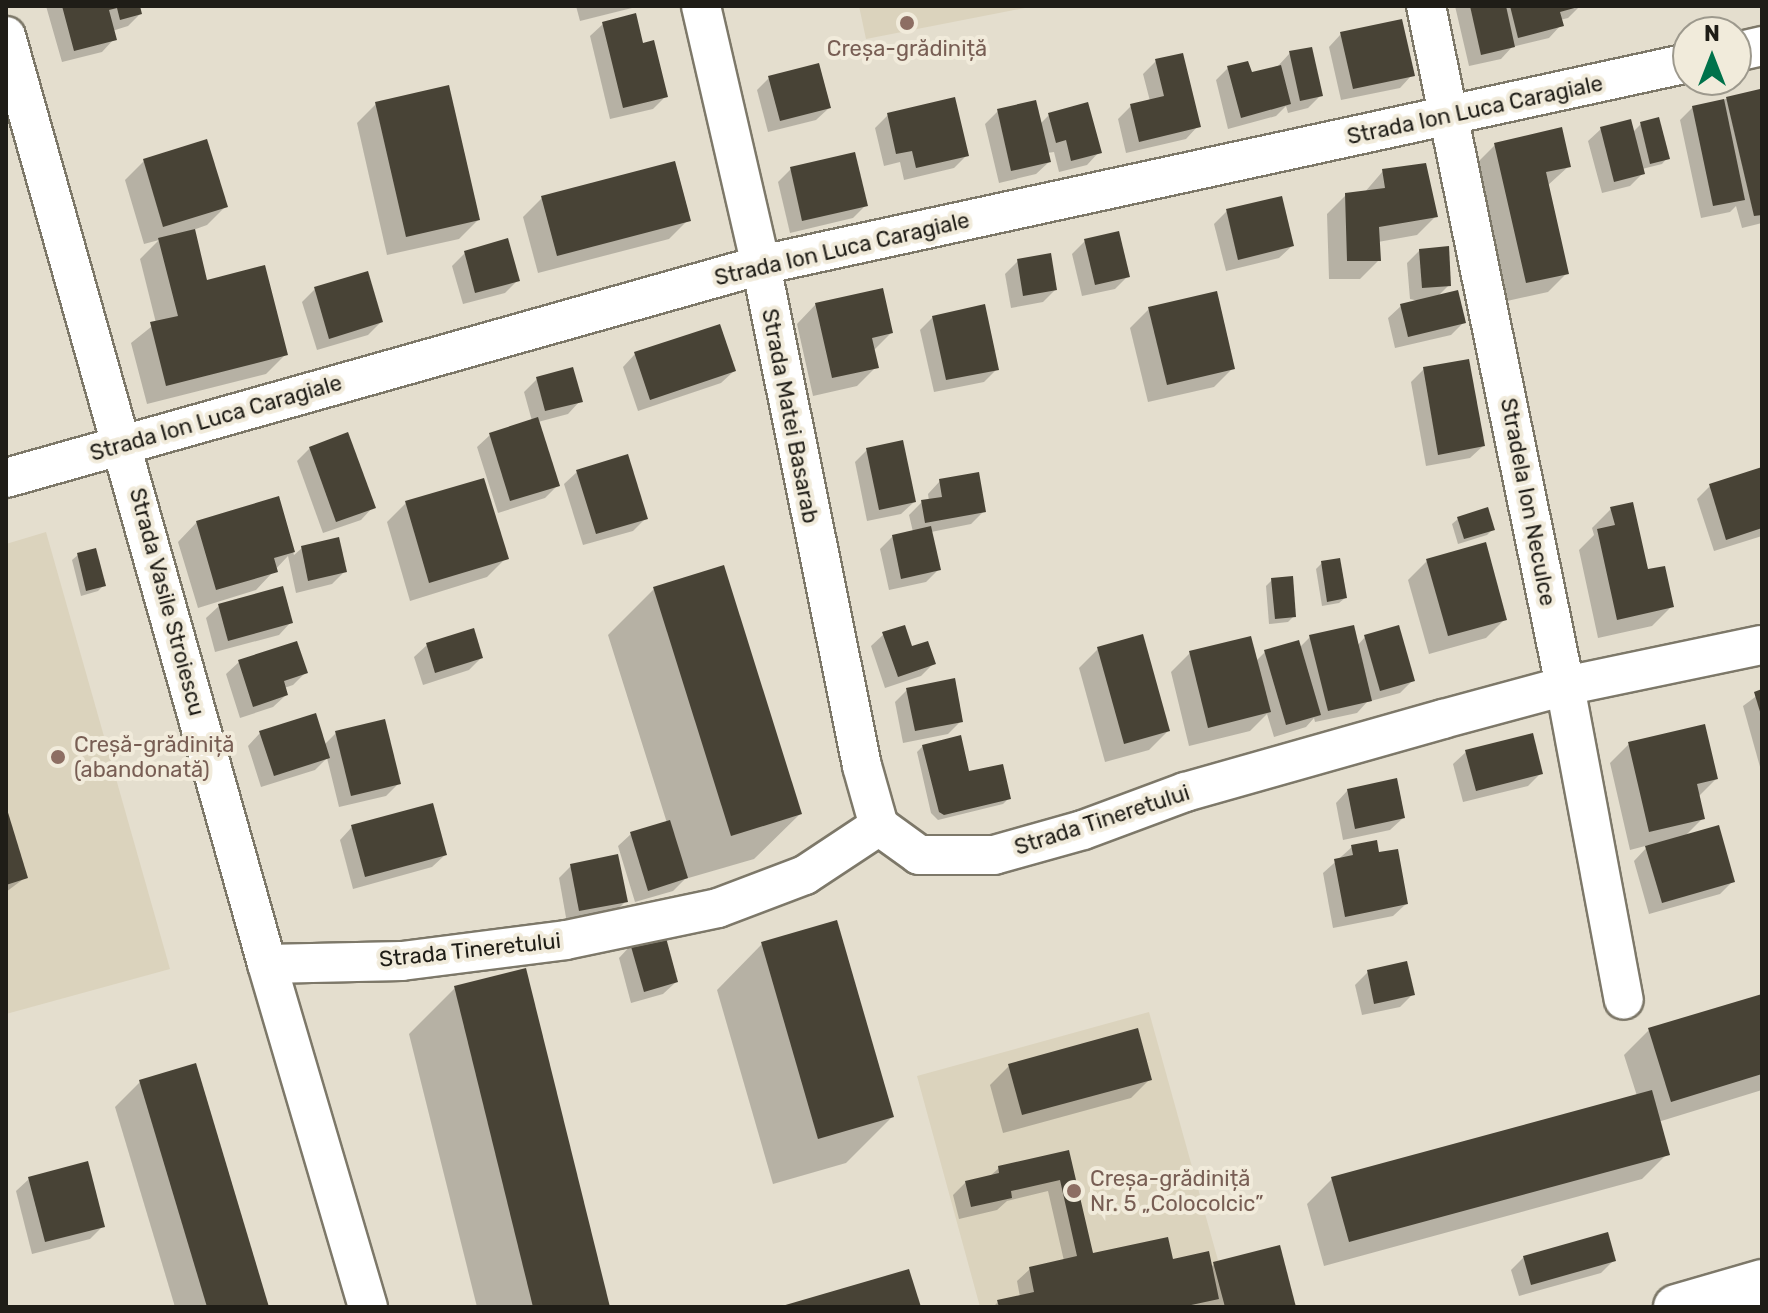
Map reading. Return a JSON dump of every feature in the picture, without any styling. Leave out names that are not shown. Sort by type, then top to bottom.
[{"type":"main road","points":[[1692,1305],[1762,1282]]},
{"type":"street","name":"Strada Matei Basarab","points":[[701,6],[761,265],[862,766],[879,826]]},
{"type":"street","name":"Stradela Ion Neculce","points":[[1426,6],[1565,686],[1624,1000]]},
{"type":"street","name":"Strada Vasile Stroiescu","points":[[6,36],[267,964],[368,1307]]},
{"type":"street","name":"Strada Ion Luca Caragiale","points":[[6,478],[761,265],[1672,67]]},
{"type":"street","name":"Strada Tineretului","points":[[267,964],[402,961],[566,940],[718,908],[805,875],[879,826],[919,855],[994,855],[1083,830],[1185,792],[1565,686],[1762,645]]},
{"type":"shaded area","name":"Creșa-grădiniță","points":[[859,6],[1035,6],[866,39]]},
{"type":"shaded area","name":"Creșă-grădiniță (abandonată)","points":[[46,532],[170,969],[6,1014],[6,544]]},
{"type":"shaded area","name":"Creșa-grădiniță Nr. 5 „Colocolcic”","points":[[1149,1012],[1231,1307],[980,1307],[917,1076]]},
{"type":"building","points":[[62,6],[140,6],[142,14],[120,20],[117,8],[109,10],[117,40],[74,51]]},
{"type":"building","points":[[1470,6],[1506,6],[1515,47],[1481,55]]},
{"type":"building","points":[[1510,6],[1578,7],[1560,12],[1564,26],[1518,38]]},
{"type":"building","points":[[636,13],[643,43],[654,40],[668,97],[623,108],[602,22]]},
{"type":"building","points":[[1402,19],[1415,76],[1353,89],[1340,32]]},
{"type":"building","points":[[1312,47],[1323,96],[1300,101],[1289,51]]},
{"type":"building","points":[[1183,53],[1201,127],[1139,142],[1130,104],[1164,96],[1155,59]]},
{"type":"building","points":[[1248,61],[1252,72],[1281,65],[1291,104],[1241,118],[1227,66]]},
{"type":"building","points":[[819,63],[831,108],[780,121],[768,76]]},
{"type":"building","points":[[449,85],[480,220],[406,237],[375,102]]},
{"type":"building","points":[[1760,89],[1762,215],[1754,216],[1726,97],[1752,96],[1752,91]]},
{"type":"building","points":[[955,97],[969,156],[916,168],[912,151],[896,154],[887,113]]},
{"type":"building","points":[[1724,99],[1745,200],[1713,206],[1692,106]]},
{"type":"building","points":[[1036,100],[1051,162],[1011,171],[997,109]]},
{"type":"building","points":[[1088,102],[1102,153],[1071,161],[1066,140],[1056,143],[1048,113]]},
{"type":"building","points":[[1659,117],[1670,159],[1650,164],[1640,122]]},
{"type":"building","points":[[1631,119],[1645,174],[1614,182],[1600,127]]},
{"type":"building","points":[[1562,127],[1571,167],[1546,172],[1569,274],[1526,283],[1494,143]]},
{"type":"building","points":[[207,139],[228,207],[163,227],[143,159]]},
{"type":"building","points":[[855,152],[868,206],[802,221],[790,167]]},
{"type":"building","points":[[675,161],[691,221],[557,256],[541,196]]},
{"type":"building","points":[[1426,163],[1438,217],[1379,227],[1381,261],[1347,261],[1345,193],[1385,188],[1382,169]]},
{"type":"building","points":[[1282,196],[1294,246],[1238,260],[1226,209]]},
{"type":"building","points":[[195,229],[207,280],[265,265],[288,355],[166,386],[150,322],[178,316],[158,238]]},
{"type":"building","points":[[1119,231],[1130,277],[1095,285],[1084,239]]},
{"type":"building","points":[[508,238],[520,281],[475,293],[464,251]]},
{"type":"building","points":[[1449,246],[1451,286],[1422,288],[1419,249]]},
{"type":"building","points":[[1051,253],[1057,290],[1023,296],[1017,259]]},
{"type":"building","points":[[368,271],[383,322],[329,339],[314,287]]},
{"type":"building","points":[[883,288],[893,333],[872,338],[879,368],[832,378],[815,303]]},
{"type":"building","points":[[1458,290],[1466,323],[1408,337],[1400,304]]},
{"type":"building","points":[[1217,291],[1235,369],[1167,385],[1148,307]]},
{"type":"building","points":[[985,304],[999,370],[946,380],[932,316]]},
{"type":"building","points":[[720,324],[736,371],[650,400],[634,352]]},
{"type":"building","points":[[1469,359],[1485,446],[1438,455],[1423,367]]},
{"type":"building","points":[[573,367],[583,402],[545,411],[536,377]]},
{"type":"building","points":[[538,417],[560,486],[510,501],[489,433]]},
{"type":"building","points":[[348,432],[376,508],[336,522],[309,447]]},
{"type":"building","points":[[903,440],[916,502],[879,510],[866,448]]},
{"type":"building","points":[[628,454],[648,519],[596,534],[576,470]]},
{"type":"building","points":[[1762,467],[1762,528],[1726,540],[1709,484]]},
{"type":"building","points":[[979,472],[986,512],[925,523],[921,500],[942,497],[939,479]]},
{"type":"building","points":[[484,478],[509,559],[429,583],[405,501]]},
{"type":"building","points":[[279,496],[295,552],[274,558],[278,572],[216,590],[196,521]]},
{"type":"building","points":[[1633,502],[1648,569],[1665,566],[1674,607],[1617,620],[1597,529],[1615,525],[1610,507]]},
{"type":"building","points":[[1488,507],[1495,530],[1464,539],[1457,517]]},
{"type":"building","points":[[931,526],[941,570],[901,579],[892,535]]},
{"type":"building","points":[[339,537],[347,572],[308,581],[301,546]]},
{"type":"building","points":[[1486,542],[1507,620],[1448,636],[1426,559]]},
{"type":"building","points":[[96,548],[106,586],[86,591],[77,553]]},
{"type":"building","points":[[1340,558],[1347,598],[1327,602],[1321,561]]},
{"type":"building","points":[[724,565],[802,814],[731,836],[653,587]]},
{"type":"building","points":[[1293,576],[1296,617],[1275,619],[1271,578]]},
{"type":"building","points":[[283,586],[293,623],[228,641],[218,604]]},
{"type":"building","points":[[905,625],[912,646],[928,641],[936,664],[898,677],[882,632]]},
{"type":"building","points":[[1354,625],[1372,701],[1328,711],[1309,635]]},
{"type":"building","points":[[1399,625],[1415,681],[1380,691],[1364,635]]},
{"type":"building","points":[[474,628],[483,658],[435,673],[426,643]]},
{"type":"building","points":[[1143,634],[1170,731],[1124,744],[1097,647]]},
{"type":"building","points":[[1251,636],[1271,712],[1208,728],[1189,651]]},
{"type":"building","points":[[1299,640],[1321,715],[1286,725],[1264,650]]},
{"type":"building","points":[[297,641],[308,673],[284,681],[288,695],[253,707],[238,660]]},
{"type":"building","points":[[955,678],[963,722],[915,731],[906,688]]},
{"type":"building","points":[[1762,689],[1762,715],[1761,715],[1754,692]]},
{"type":"building","points":[[316,713],[330,758],[274,776],[259,731]]},
{"type":"building","points":[[385,719],[401,784],[351,796],[335,731]]},
{"type":"building","points":[[1705,724],[1718,779],[1697,784],[1705,819],[1649,832],[1628,742]]},
{"type":"building","points":[[1533,733],[1543,774],[1476,791],[1465,750]]},
{"type":"building","points":[[961,735],[969,771],[1003,764],[1011,799],[944,815],[939,812],[922,745]]},
{"type":"building","points":[[1397,778],[1405,818],[1355,829],[1347,789]]},
{"type":"building","points":[[433,803],[447,855],[365,877],[351,825]]},
{"type":"building","points":[[6,806],[28,878],[6,885]]},
{"type":"building","points":[[670,820],[688,878],[648,891],[630,832]]},
{"type":"building","points":[[1719,825],[1735,882],[1662,903],[1645,846]]},
{"type":"building","points":[[1377,840],[1379,852],[1398,849],[1408,904],[1345,917],[1334,859],[1353,855],[1351,845]]},
{"type":"building","points":[[618,854],[628,902],[579,911],[570,864]]},
{"type":"building","points":[[837,920],[894,1117],[818,1139],[761,942]]},
{"type":"building","points":[[665,934],[678,982],[644,992],[630,943]]},
{"type":"building","points":[[1407,961],[1415,995],[1374,1004],[1367,970]]},
{"type":"building","points":[[526,968],[610,1307],[533,1307],[454,986]]},
{"type":"building","points":[[1762,994],[1762,1074],[1671,1102],[1648,1028]]},
{"type":"building","points":[[1138,1028],[1152,1080],[1022,1115],[1008,1064]]},
{"type":"building","points":[[196,1063],[269,1307],[207,1307],[139,1080]]},
{"type":"building","points":[[1652,1090],[1670,1155],[1349,1242],[1331,1177]]},
{"type":"building","points":[[1069,1150],[1093,1253],[1168,1237],[1173,1259],[1209,1251],[1219,1299],[1182,1307],[999,1307],[997,1300],[1034,1292],[1029,1267],[1077,1256],[1060,1180],[1011,1191],[1012,1198],[971,1207],[965,1181],[999,1173],[998,1166]]},
{"type":"building","points":[[88,1161],[105,1227],[45,1242],[28,1177]]},
{"type":"building","points":[[1608,1232],[1616,1261],[1531,1285],[1523,1256]]},
{"type":"building","points":[[1280,1245],[1296,1307],[1225,1307],[1213,1262]]},
{"type":"building","points":[[909,1269],[921,1307],[782,1307],[782,1306]]},
{"type":"place","name":"Creșa-grădiniță","points":[[907,23]]},
{"type":"place","name":"Creșă-grădiniță (abandonată)","points":[[58,757]]},
{"type":"place","name":"Creșa-grădiniță Nr. 5 „Colocolcic”","points":[[1074,1191]]}]
